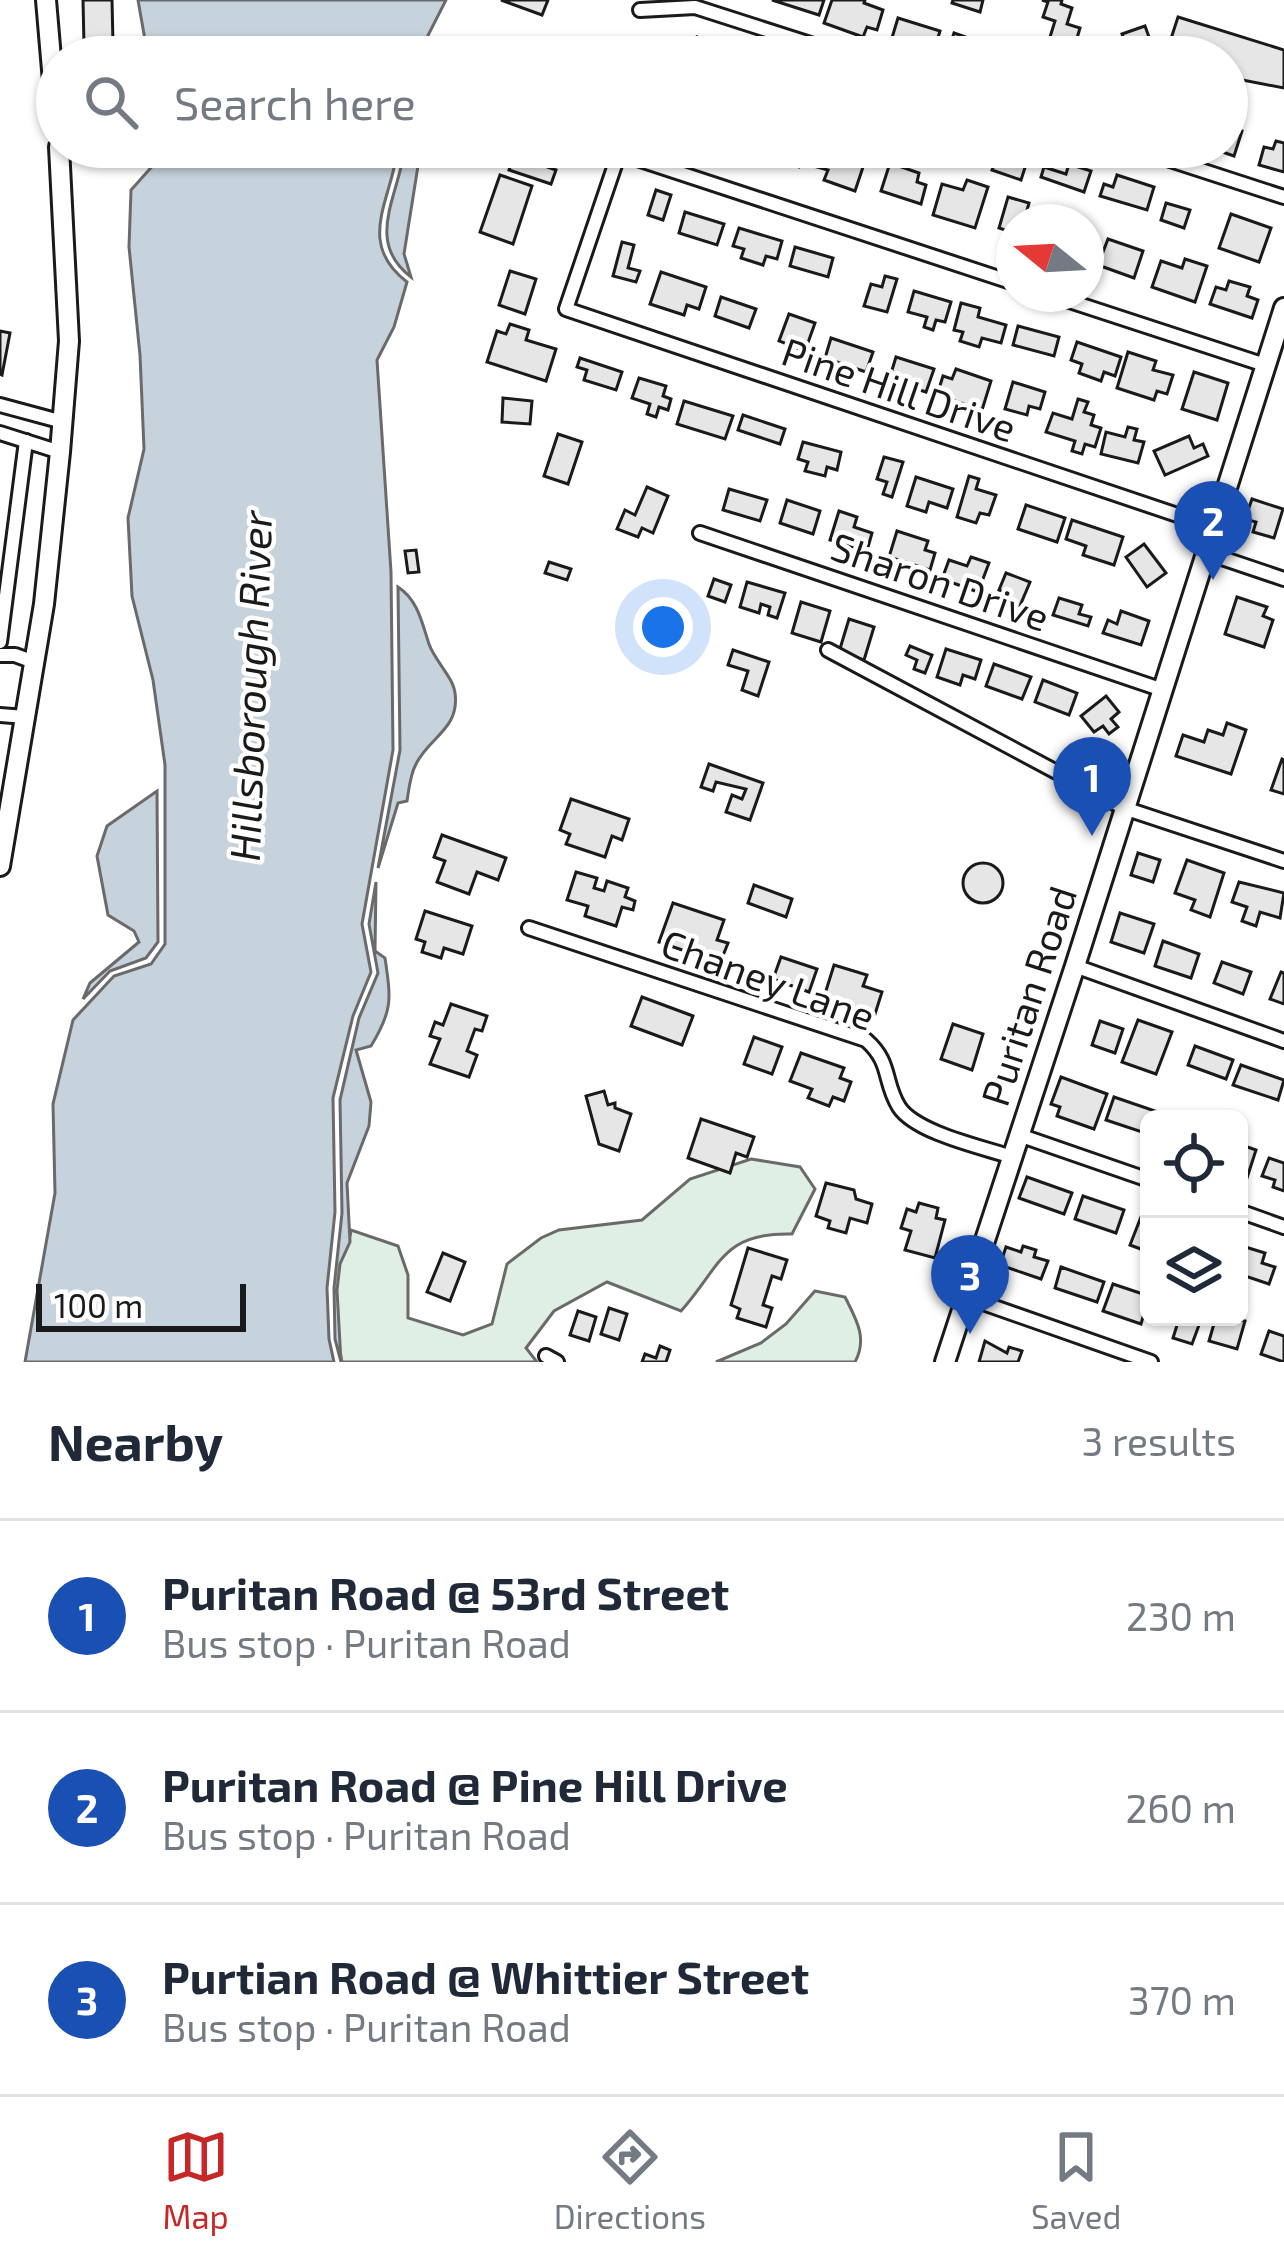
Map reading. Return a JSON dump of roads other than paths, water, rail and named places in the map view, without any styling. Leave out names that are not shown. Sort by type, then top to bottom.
[{"type":"street","points":[[46,0],[49,36]]},
{"type":"street","points":[[640,10],[695,7],[785,36]]},
{"type":"street","points":[[0,866],[54,533],[69,341],[60,168]]},
{"type":"street","name":"Pine Hill Drive","points":[[614,168],[566,309],[1213,527]]},
{"type":"street","name":"Pine Hill Drive","points":[[665,168],[996,277]]},
{"type":"street","points":[[1195,168],[1284,197]]},
{"type":"street","name":"Puritan Road","points":[[944,1362],[1284,308]]},
{"type":"street","points":[[1103,312],[1265,365]]},
{"type":"street","points":[[0,405],[61,438]]},
{"type":"street","points":[[0,433],[26,441],[61,438]]},
{"type":"street","points":[[0,642],[26,441]]},
{"type":"street","name":"Sharon Drive","points":[[700,532],[1160,688]]},
{"type":"street","points":[[1204,553],[1284,579]]},
{"type":"street","points":[[828,650],[1124,808],[1284,861]]},
{"type":"street","points":[[0,656],[34,662]]},
{"type":"street","points":[[0,715],[25,717]]},
{"type":"street","name":"Chaney Lane","points":[[529,928],[866,1040],[884,1056],[901,1110],[920,1125],[1012,1157]]},
{"type":"street","points":[[1075,966],[1284,1041]]},
{"type":"street","points":[[1019,1135],[1140,1177]]},
{"type":"street","points":[[1248,1214],[1284,1226]]},
{"type":"street","points":[[966,1297],[1151,1362]]},
{"type":"water","points":[[138,0],[446,0],[428,36],[144,36]]},
{"type":"water","name":"Hillsborough River","points":[[151,168],[394,168],[380,236],[391,267],[407,282],[394,327],[377,360],[391,572],[393,750],[362,924],[371,972],[353,1016],[333,1098],[335,1212],[327,1288],[334,1362],[25,1362],[55,1193],[53,1104],[73,1020],[114,976],[151,964],[165,944],[165,765],[153,680],[132,596],[128,518],[144,449],[129,247],[131,190]]},
{"type":"water","points":[[401,168],[418,168],[404,254],[411,277],[389,248],[388,217]]},
{"type":"water","points":[[398,587],[418,612],[432,650],[454,687],[455,705],[448,724],[414,768],[407,801],[398,803],[378,868],[400,750]]},
{"type":"water","points":[[157,791],[158,942],[146,958],[110,971],[83,999],[90,983],[139,942],[134,931],[108,915],[97,856],[107,826]]},
{"type":"water","points":[[376,882],[375,951],[385,958],[388,1004],[371,1046],[356,1050],[371,1102],[369,1126],[347,1183],[350,1242],[340,1264],[337,1290],[341,1362],[335,1339],[334,1288],[342,1213],[340,1100],[359,1018],[378,973],[369,924]]},
{"type":"place","name":"Puritan Road @ Pine Hill Drive","points":[[1213,580]]},
{"type":"place","name":"Puritan Road @ 53rd Street","points":[[1092,836]]},
{"type":"place","name":"Purtian Road @ Whittier Street","points":[[970,1334]]}]
